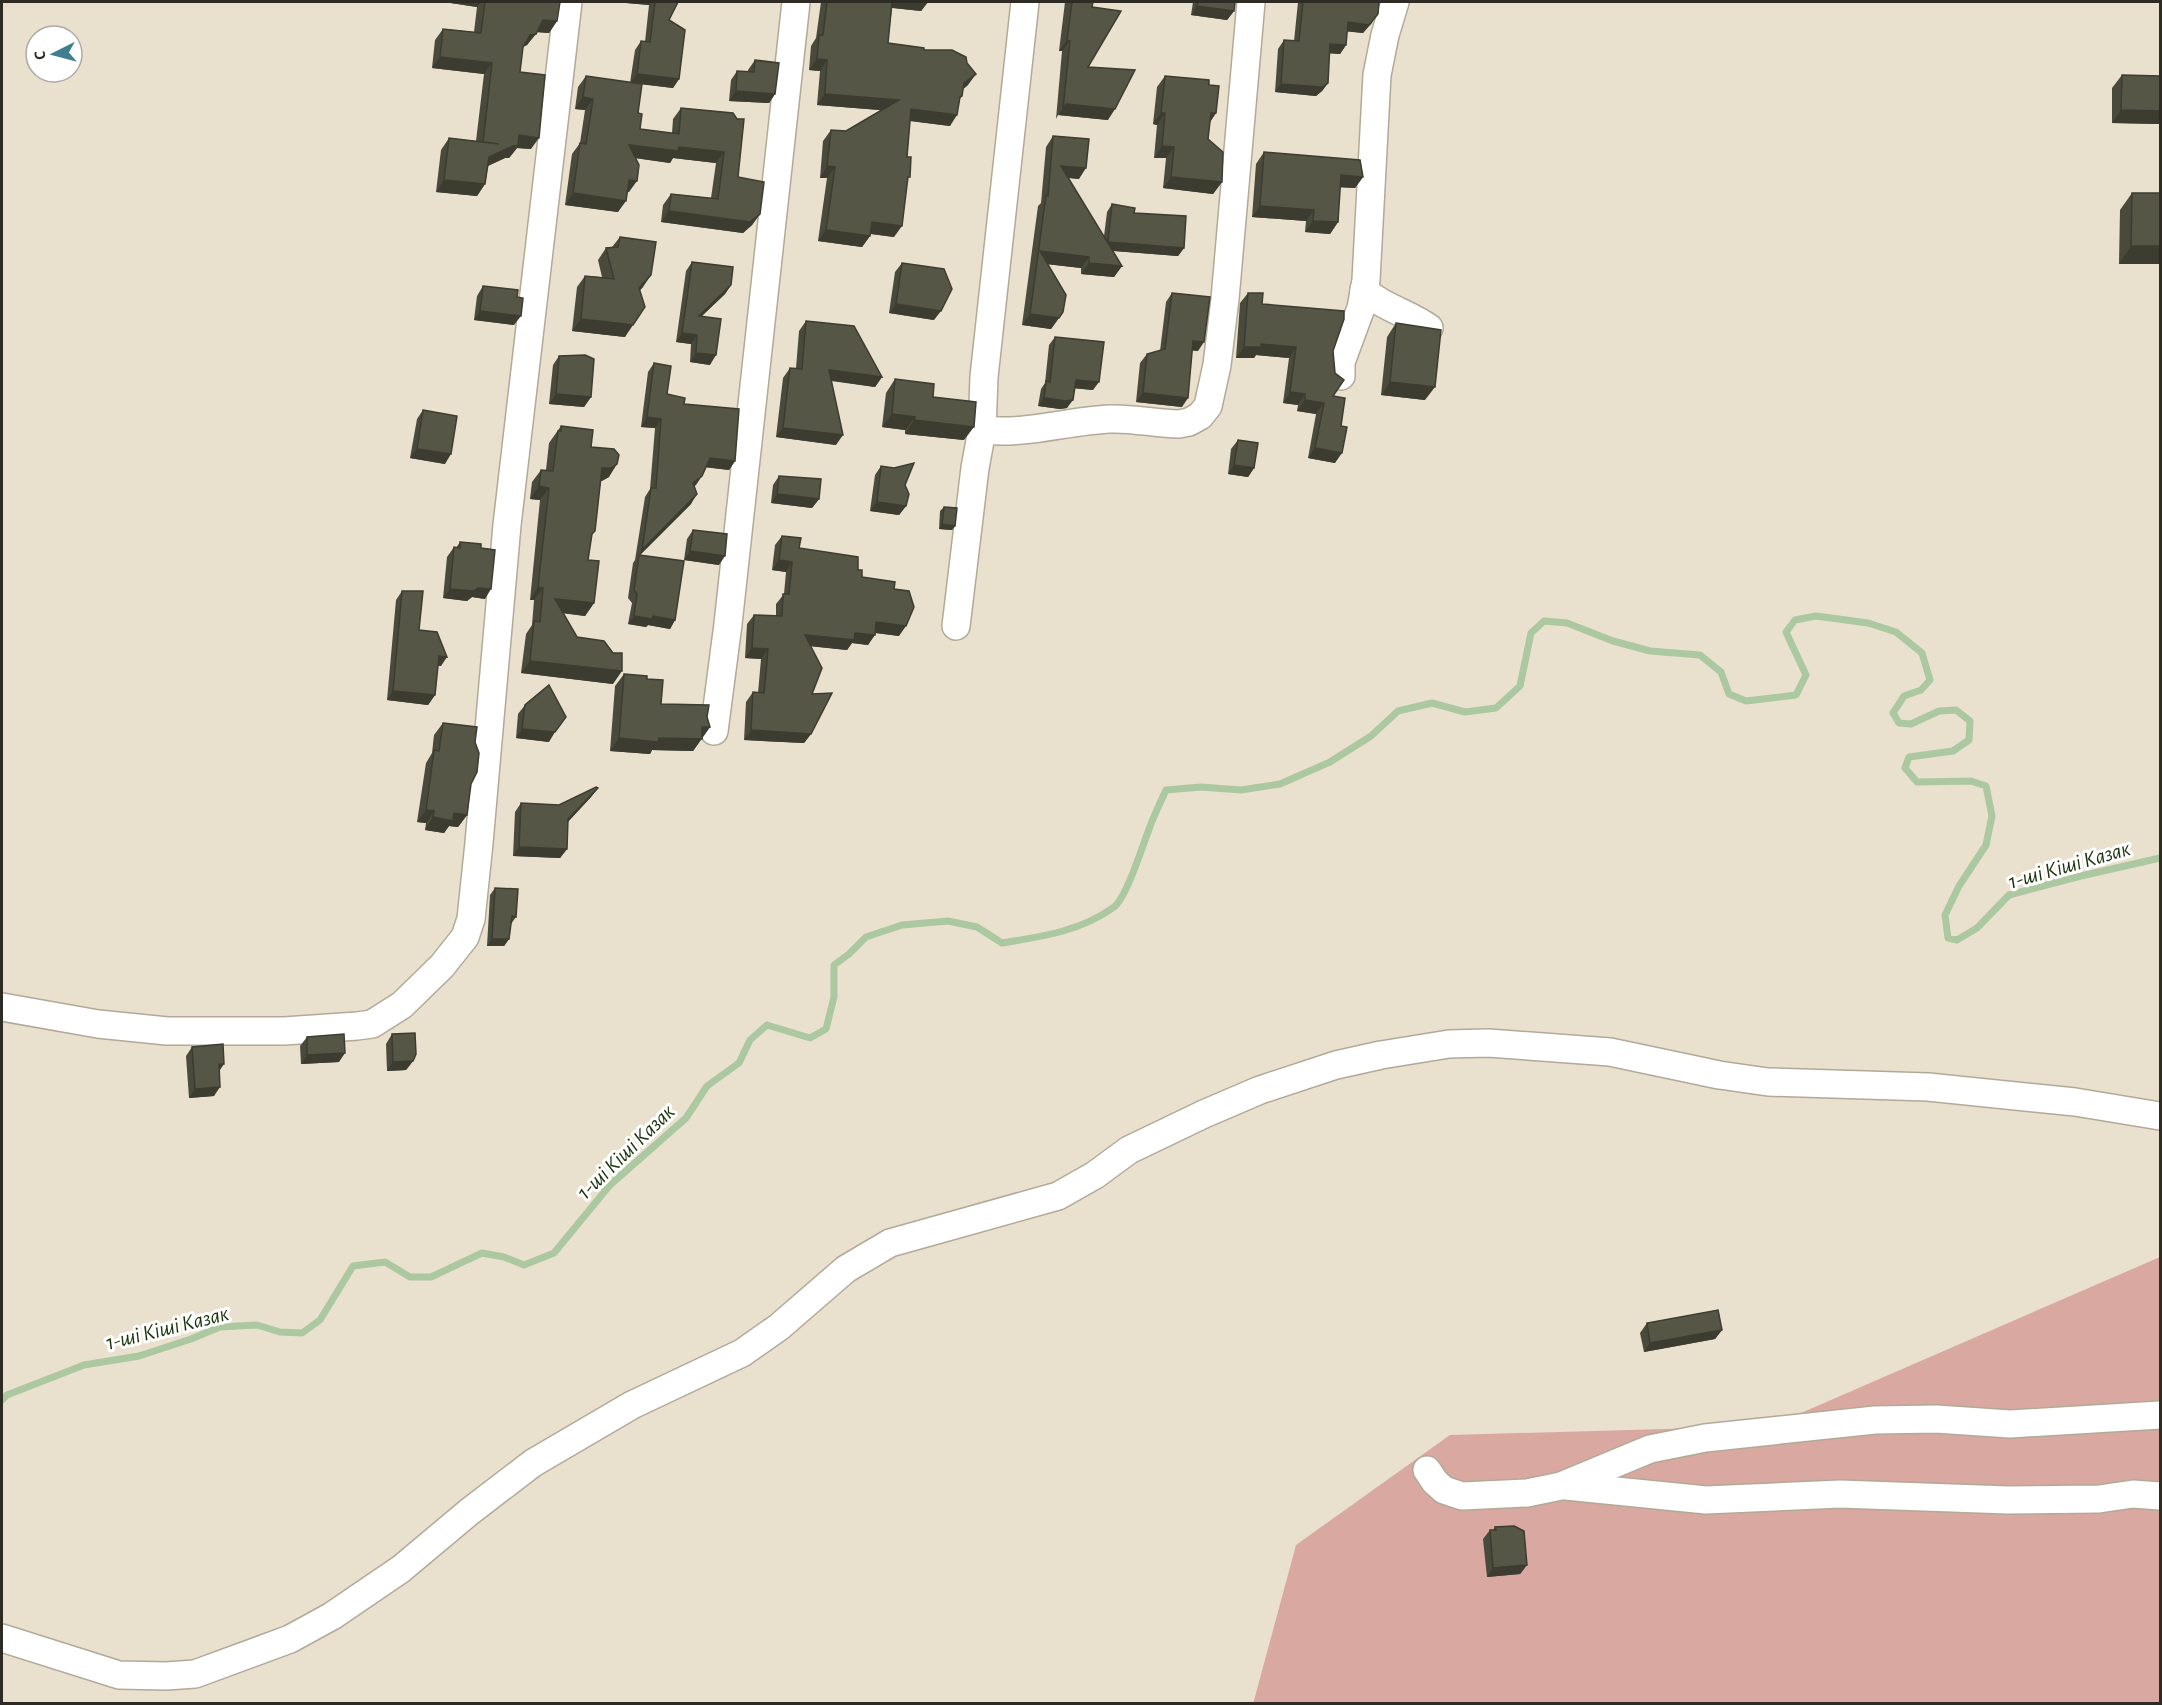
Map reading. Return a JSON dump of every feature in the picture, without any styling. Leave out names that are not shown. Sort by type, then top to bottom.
[{"type":"street","points":[[2,1007],[98,1024],[167,1031],[284,1030],[372,1024],[402,1005],[442,966],[465,937],[471,919],[509,513],[568,2]]},
{"type":"street","points":[[714,731],[796,2]]},
{"type":"street","points":[[956,626],[975,468],[982,429],[984,377],[1025,2]]},
{"type":"street","points":[[982,429],[1026,431],[1067,422],[1110,419],[1179,424],[1200,416],[1208,406],[1217,365],[1225,299],[1251,2]]},
{"type":"street","points":[[1341,376],[1341,362],[1361,308],[1364,290],[1377,75],[1385,35],[1395,2]]},
{"type":"street","points":[[1364,290],[1377,302],[1416,319],[1429,328]]},
{"type":"street","points":[[2,1638],[119,1675],[166,1676],[195,1674],[290,1639],[332,1616],[402,1569],[469,1512],[533,1463],[632,1405],[742,1353],[779,1327],[846,1269],[890,1243],[1058,1196],[1095,1175],[1129,1150],[1260,1090],[1336,1065],[1449,1044],[1488,1044],[1610,1052],[1709,1073],[1768,1082],[1938,1088],[2075,1102],[2160,1116]]},
{"type":"street","points":[[1427,1470],[1444,1490],[1461,1496],[1527,1493],[1561,1486],[1650,1449],[1716,1437],[1875,1420],[1936,1419],[2010,1424],[2160,1415]]},
{"type":"street","points":[[1561,1486],[1706,1500],[1840,1494],[2008,1500],[2099,1499],[2133,1494],[2160,1496]]},
{"type":"shaded area","points":[[2160,1257],[2160,1703],[1253,1704],[1296,1545],[1450,1435],[1771,1426]]},
{"type":"building","points":[[485,2],[560,2],[557,21],[543,20],[536,34],[530,35],[523,47],[520,72],[545,75],[539,138],[519,135],[518,146],[489,157],[485,184],[444,180],[449,138],[499,144],[483,142],[492,63],[440,57],[443,29],[481,33]]},
{"type":"building","points":[[655,2],[678,2],[669,20],[685,30],[679,79],[637,74],[641,41],[650,42]]},
{"type":"building","points":[[827,2],[892,2],[888,43],[924,48],[924,50],[952,50],[966,57],[967,63],[976,74],[964,83],[957,115],[911,109],[907,157],[911,157],[910,177],[908,177],[902,226],[872,222],[870,236],[826,230],[835,167],[827,166],[831,130],[846,131],[899,100],[825,94],[827,60],[817,59],[819,35],[823,35]]},
{"type":"building","points":[[1072,2],[1093,2],[1092,7],[1121,11],[1088,67],[1135,70],[1115,109],[1066,104],[1063,108]]},
{"type":"building","points":[[1198,2],[1235,2],[1234,11],[1197,6]]},
{"type":"building","points":[[1303,2],[1379,2],[1378,14],[1369,25],[1348,22],[1346,45],[1330,44],[1328,83],[1322,87],[1281,84],[1284,40],[1299,41]]},
{"type":"building","points":[[755,60],[779,63],[775,94],[736,91],[737,71],[754,72]]},
{"type":"building","points":[[2122,75],[2160,76],[2160,111],[2121,110]]},
{"type":"building","points":[[586,76],[642,84],[638,113],[642,114],[640,129],[679,134],[681,108],[733,113],[737,119],[744,119],[738,177],[764,182],[760,214],[750,222],[669,211],[671,194],[718,199],[724,152],[679,147],[678,151],[629,145],[639,165],[637,181],[629,180],[626,201],[573,193],[580,143],[586,144],[593,99],[583,97]]},
{"type":"building","points":[[1165,76],[1209,80],[1209,85],[1219,86],[1216,113],[1211,113],[1208,139],[1223,152],[1222,182],[1171,177],[1174,147],[1162,146],[1165,113],[1161,113]]},
{"type":"building","points":[[1053,136],[1089,139],[1086,168],[1061,166],[1122,266],[1089,263],[1089,257],[1040,251],[1066,295],[1063,312],[1059,318],[1030,314],[1046,195],[1048,196]]},
{"type":"building","points":[[1264,152],[1360,160],[1363,177],[1341,175],[1338,222],[1313,221],[1314,210],[1260,206]]},
{"type":"building","points":[[2132,193],[2160,193],[2160,246],[2131,246]]},
{"type":"building","points":[[1112,204],[1135,208],[1134,213],[1186,216],[1184,248],[1108,242]]},
{"type":"building","points":[[620,237],[656,242],[651,275],[639,288],[645,307],[633,325],[581,319],[585,276],[614,279],[606,248],[618,247]]},
{"type":"building","points":[[692,262],[733,267],[731,285],[699,316],[721,319],[716,355],[696,353],[697,335],[682,333]]},
{"type":"building","points":[[902,263],[944,269],[952,289],[941,311],[896,304]]},
{"type":"building","points":[[483,286],[518,290],[517,297],[523,298],[521,316],[480,311]]},
{"type":"building","points":[[1172,293],[1210,297],[1204,342],[1193,341],[1188,398],[1143,393],[1147,354],[1165,349]]},
{"type":"building","points":[[1248,293],[1263,293],[1262,304],[1344,311],[1344,319],[1333,351],[1335,373],[1344,380],[1333,396],[1345,398],[1341,426],[1347,427],[1342,453],[1315,448],[1324,403],[1305,400],[1305,394],[1290,392],[1296,347],[1261,344],[1261,347],[1244,347]]},
{"type":"building","points":[[806,321],[854,326],[882,377],[829,370],[843,435],[783,428],[790,368],[802,369]]},
{"type":"building","points":[[1396,323],[1441,330],[1435,387],[1390,382]]},
{"type":"building","points":[[1055,337],[1104,342],[1099,382],[1076,380],[1073,400],[1044,398],[1046,381],[1050,382]]},
{"type":"building","points":[[585,355],[594,359],[591,397],[556,394],[559,356]]},
{"type":"building","points":[[654,363],[671,366],[667,394],[685,398],[684,404],[739,409],[735,461],[710,458],[702,476],[693,483],[697,494],[642,550],[651,488],[656,488],[661,419],[647,417]]},
{"type":"building","points":[[895,379],[934,384],[933,397],[976,402],[974,427],[914,420],[915,417],[892,414]]},
{"type":"building","points":[[423,410],[457,416],[451,454],[417,449]]},
{"type":"building","points":[[561,426],[593,430],[591,447],[614,449],[619,455],[617,464],[611,468],[602,468],[595,531],[592,534],[588,560],[599,561],[594,603],[555,599],[577,637],[604,641],[613,653],[622,653],[622,671],[530,661],[534,621],[540,622],[543,588],[538,587],[549,488],[539,486],[541,470],[553,471],[558,431],[561,431]]},
{"type":"building","points":[[1238,440],[1258,443],[1254,468],[1234,465]]},
{"type":"building","points":[[914,463],[905,485],[909,494],[906,506],[877,502],[881,466],[894,468]]},
{"type":"building","points":[[779,476],[821,479],[819,499],[777,494]]},
{"type":"building","points":[[944,507],[957,508],[955,526],[942,524]]},
{"type":"building","points":[[693,530],[727,534],[725,556],[690,551]]},
{"type":"building","points":[[782,536],[801,538],[799,548],[858,557],[858,570],[862,570],[862,577],[895,582],[894,589],[909,591],[914,607],[906,626],[876,622],[875,635],[855,633],[854,640],[805,635],[822,668],[812,694],[832,693],[811,734],[751,730],[753,692],[764,693],[768,649],[752,648],[754,615],[782,616],[783,594],[789,594],[792,562],[779,560]]},
{"type":"building","points":[[460,542],[481,544],[481,548],[495,550],[491,589],[478,588],[474,591],[450,589],[454,547],[460,548]]},
{"type":"building","points":[[639,555],[684,561],[675,620],[653,616],[652,619],[634,616],[637,594],[634,590]]},
{"type":"building","points":[[402,591],[423,591],[419,630],[437,632],[447,657],[439,656],[435,695],[393,691]]},
{"type":"building","points":[[624,674],[663,680],[661,704],[709,705],[707,717],[710,727],[702,727],[702,739],[659,738],[658,742],[619,738]]},
{"type":"building","points":[[549,685],[566,717],[555,732],[522,729],[525,705]]},
{"type":"building","points":[[443,723],[477,727],[475,742],[479,753],[477,772],[471,784],[467,815],[454,813],[453,821],[433,817],[434,811],[426,810],[434,750],[439,751]]},
{"type":"building","points":[[598,788],[568,819],[567,849],[519,847],[521,803],[559,805]]},
{"type":"building","points":[[495,888],[518,889],[516,917],[512,916],[509,939],[492,939]]},
{"type":"building","points":[[415,1033],[416,1054],[413,1061],[393,1062],[392,1034]]},
{"type":"building","points":[[344,1034],[345,1053],[307,1055],[307,1037]]},
{"type":"building","points":[[223,1044],[224,1064],[219,1064],[220,1087],[195,1089],[192,1047]]},
{"type":"building","points":[[1718,1310],[1722,1330],[1650,1343],[1647,1323]]},
{"type":"building","points":[[1514,1526],[1524,1531],[1527,1565],[1493,1568],[1490,1530],[1496,1530],[1495,1527]]},
{"type":"waterway","name":"1-ші Кіші Казак","points":[[2,1400],[7,1395],[84,1365],[139,1356],[220,1327],[257,1325],[280,1332],[302,1333],[320,1320],[353,1266],[385,1262],[410,1277],[431,1277],[482,1253],[504,1257],[524,1265],[554,1253],[610,1185],[686,1118],[707,1086],[739,1063],[750,1040],[767,1025],[810,1038],[826,1029],[834,997],[834,965],[866,937],[902,925],[948,921],[977,927],[1002,943],[1060,932],[1088,922],[1114,907],[1125,891],[1166,790],[1201,787],[1241,790],[1280,784],[1330,762],[1371,736],[1398,711],[1432,703],[1465,712],[1496,708],[1520,686],[1531,633],[1544,621],[1567,623],[1613,641],[1650,651],[1700,655],[1721,672],[1729,694],[1746,701],[1796,695],[1806,675],[1786,632],[1795,620],[1816,616],[1868,623],[1896,632],[1922,653],[1930,680],[1921,690],[1904,696],[1893,713],[1899,723],[1911,724],[1939,711],[1956,710],[1970,721],[1969,740],[1953,751],[1909,757],[1905,768],[1917,782],[1971,781],[1986,786],[1992,816],[1986,845],[1959,886],[1945,915],[1948,938],[1957,940],[1977,928],[2009,895],[2160,858]]}]
